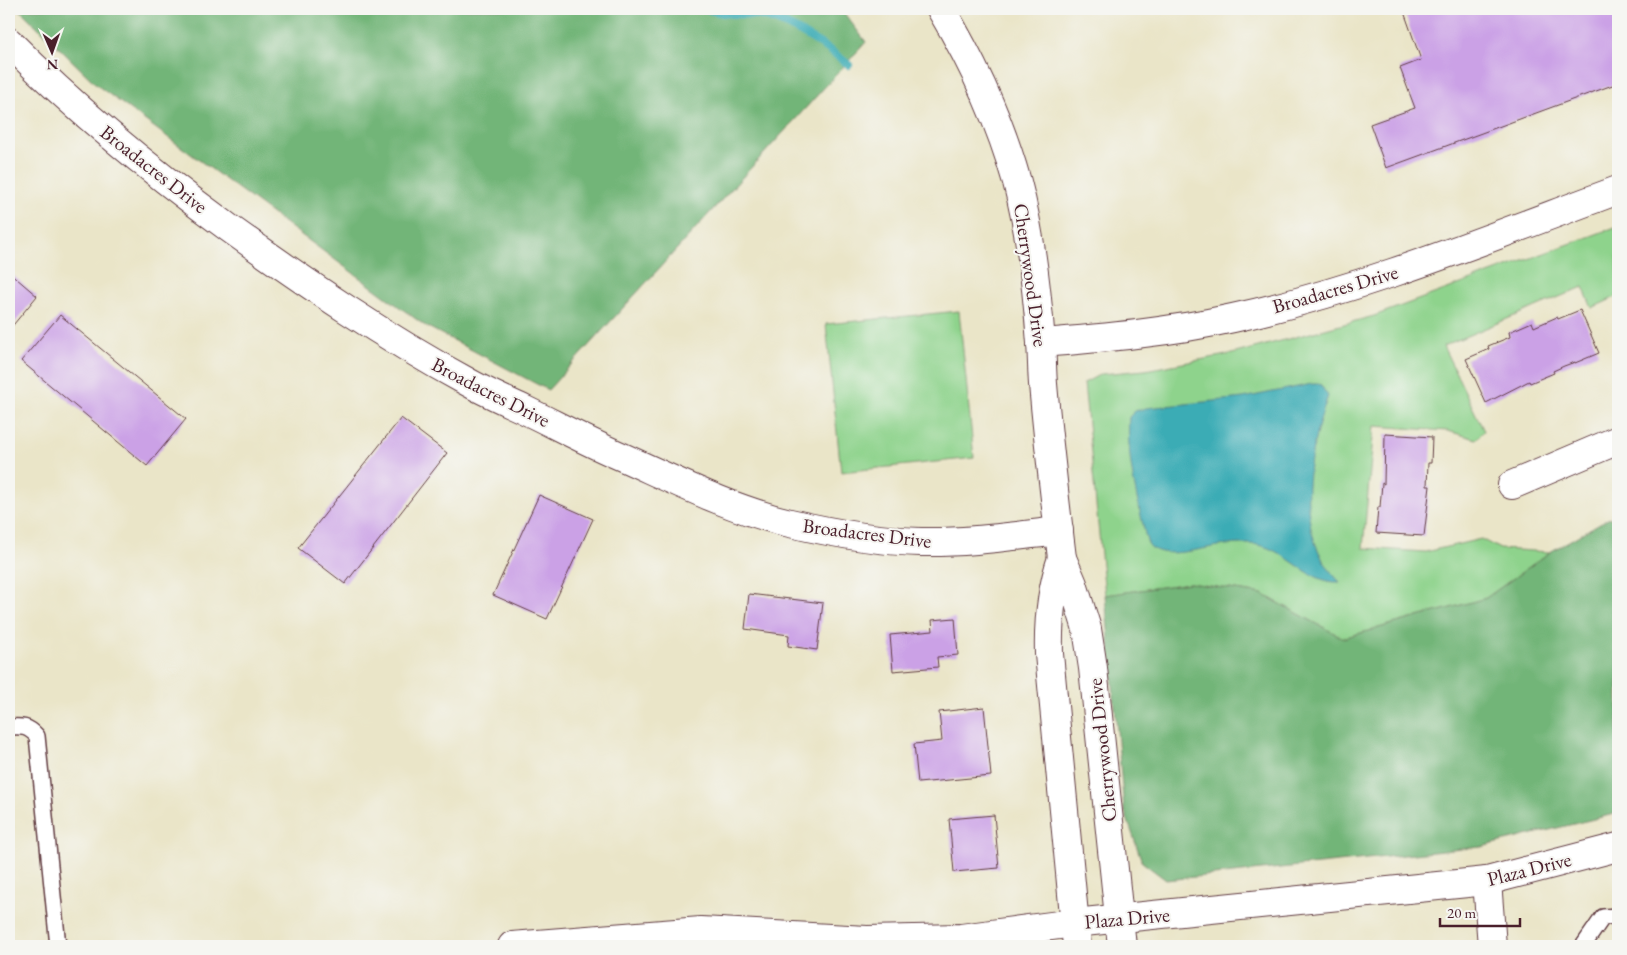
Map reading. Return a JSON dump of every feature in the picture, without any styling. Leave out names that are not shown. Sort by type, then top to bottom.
[{"type":"street","name":"Cherrywood Drive","points":[[941,9],[968,57],[999,127],[1009,156],[1024,214],[1036,289],[1043,383],[1060,545],[1087,629],[1093,668],[1122,946]]},
{"type":"street","name":"Broadacres Drive","points":[[9,42],[46,80],[146,165],[273,260],[327,297],[420,355],[469,383],[585,440],[748,511],[789,523],[874,538],[920,542],[969,541],[1060,545]]},
{"type":"street","name":"Broadacres Drive","points":[[1041,343],[1185,327],[1283,306],[1391,274],[1618,190]]},
{"type":"street","points":[[1512,485],[1618,440]]},
{"type":"street","name":"Cherrywood Drive","points":[[1060,545],[1048,624],[1049,654],[1076,935]]},
{"type":"street","name":"Plaza Drive","points":[[512,946],[632,941],[701,931],[747,940],[961,942],[1076,935],[1119,919],[1487,881],[1618,847]]},
{"type":"street","points":[[1487,881],[1492,946]]},
{"type":"lane","points":[[9,727],[23,726],[32,730],[37,736],[58,946]]},
{"type":"lane","points":[[1583,946],[1603,917],[1618,916]]},
{"type":"green space","points":[[19,9],[841,9],[866,42],[548,390],[424,325],[98,86]]},
{"type":"green space","points":[[1618,226],[1618,296],[1592,308],[1583,287],[1443,346],[1484,431],[1476,439],[1448,431],[1374,426],[1363,548],[1425,552],[1481,539],[1500,549],[1550,552],[1486,598],[1343,638],[1262,594],[1190,583],[1105,595],[1084,383],[1101,374],[1145,370],[1232,354],[1374,316]]},
{"type":"green space","points":[[959,311],[974,458],[841,472],[826,324]]},
{"type":"green space","points":[[1618,514],[1618,813],[1481,847],[1166,880],[1142,862],[1124,809],[1105,595],[1190,583],[1262,594],[1343,638],[1486,598],[1550,552]]},
{"type":"water","points":[[1320,384],[1328,396],[1314,443],[1310,468],[1309,517],[1314,541],[1325,562],[1340,582],[1328,581],[1317,577],[1263,546],[1231,544],[1185,552],[1166,553],[1158,551],[1148,544],[1133,478],[1129,447],[1129,417],[1135,411],[1146,408],[1243,398]]},
{"type":"building","points":[[1403,9],[1612,9],[1618,25],[1618,83],[1386,168],[1370,124],[1415,108],[1400,68],[1421,60]]},
{"type":"building","points":[[9,272],[37,296],[9,330]]},
{"type":"building","points":[[1580,310],[1599,353],[1564,366],[1553,371],[1554,373],[1530,383],[1529,381],[1486,403],[1466,359],[1489,349],[1488,346],[1510,337],[1509,332],[1532,322],[1534,327]]},
{"type":"building","points":[[60,315],[186,419],[147,466],[21,361]]},
{"type":"building","points":[[401,418],[447,453],[345,584],[298,548]]},
{"type":"building","points":[[1385,434],[1432,437],[1431,463],[1428,463],[1427,486],[1430,486],[1424,536],[1376,533],[1382,483],[1384,484]]},
{"type":"building","points":[[539,495],[593,519],[547,619],[493,595]]},
{"type":"building","points":[[749,594],[823,603],[817,650],[788,646],[789,635],[745,629]]},
{"type":"building","points":[[955,618],[958,655],[937,657],[938,667],[893,671],[890,635],[933,631],[932,620]]},
{"type":"building","points":[[984,707],[991,776],[918,783],[914,744],[942,741],[939,712]]},
{"type":"building","points":[[994,815],[999,868],[954,872],[949,819]]},
{"type":"waterway","points":[[707,9],[720,13],[761,16],[783,23],[807,36],[849,65]]}]
